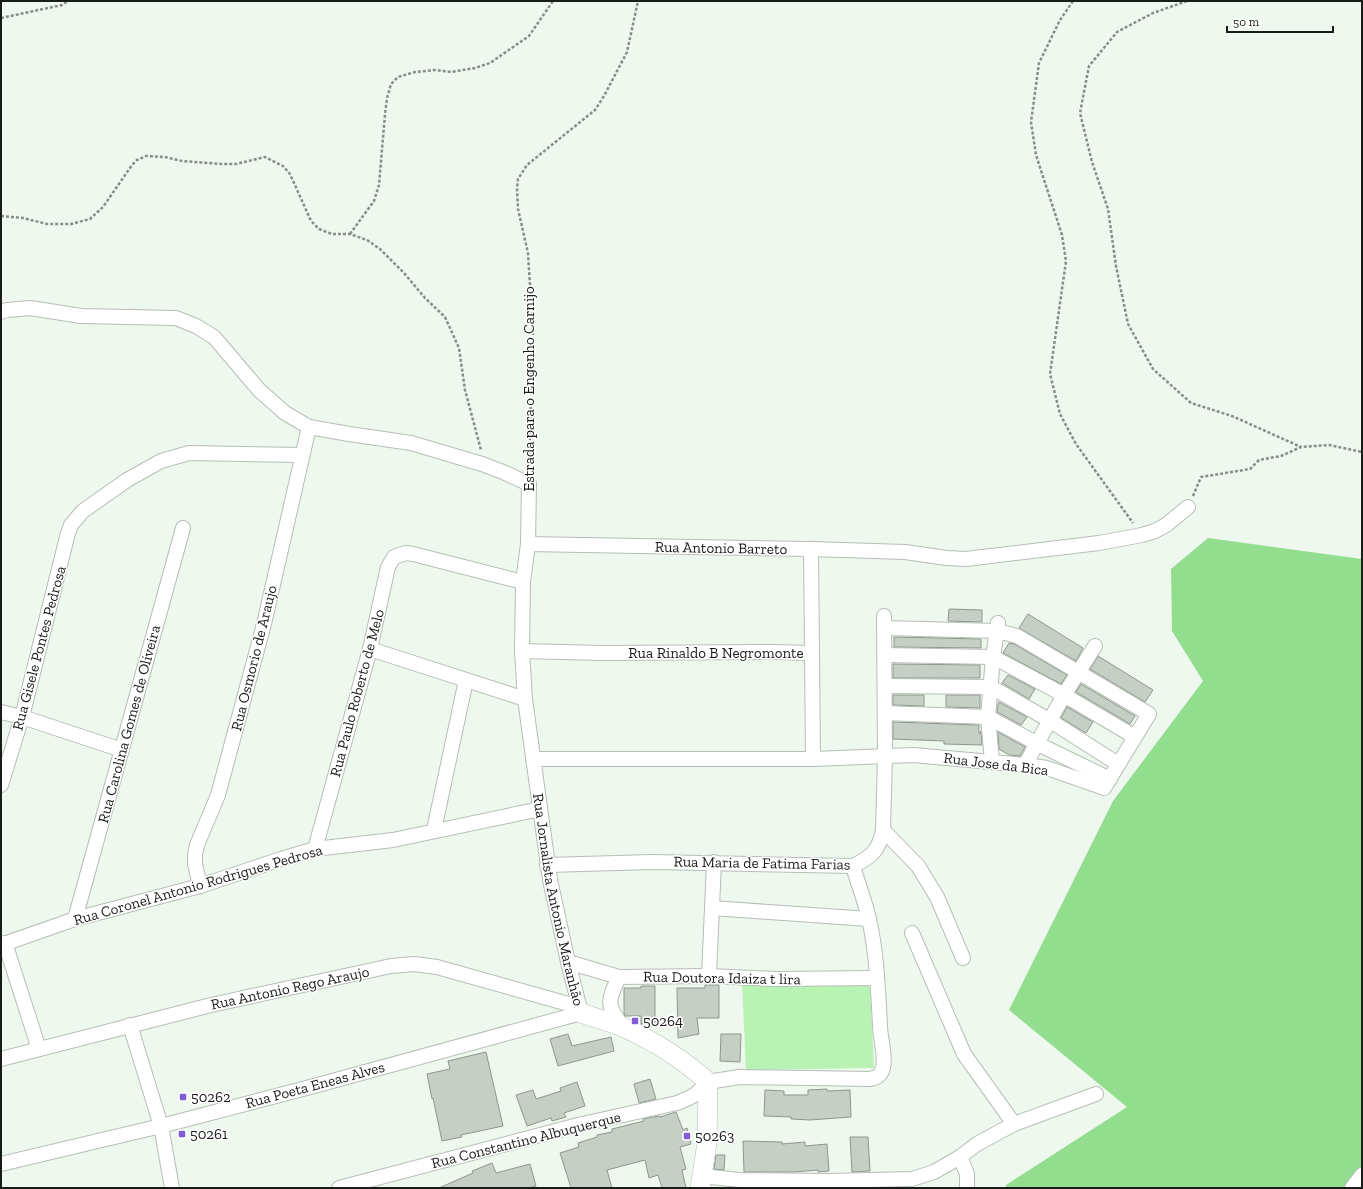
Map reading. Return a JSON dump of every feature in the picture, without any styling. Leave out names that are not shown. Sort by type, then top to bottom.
[{"type":"street","points":[[1,312],[30,308],[81,316],[176,318],[196,326],[214,338],[260,390],[285,413],[309,426],[349,434],[411,443],[482,464],[529,484]]},
{"type":"street","name":"Rua Osmorio de Araujo","points":[[200,886],[195,864],[197,845],[218,795],[265,617],[309,426]]},
{"type":"street","name":"Rua Gisele Pontes Pedrosa","points":[[1,785],[22,717],[70,525],[83,510],[160,461],[189,453],[302,454]]},
{"type":"street","name":"Estrada para o Engenho Carnijo","points":[[523,582],[528,544],[529,484]]},
{"type":"street","name":"Rua Antonio Barreto","points":[[528,544],[905,552],[966,559],[1099,543],[1142,535],[1155,531],[1166,525],[1188,507]]},
{"type":"street","name":"Rua Carolina Gomes de Oliveira","points":[[75,919],[183,528]]},
{"type":"street","points":[[811,549],[811,653]]},
{"type":"street","name":"Rua Paulo Roberto de Melo","points":[[315,849],[370,649],[388,567],[394,557],[400,554],[413,554],[523,582]]},
{"type":"street","name":"Rua Jornalista Antonio Maranhão","points":[[523,582],[522,651],[525,699],[547,865],[580,1010],[624,1028],[673,1054],[693,1068],[708,1082]]},
{"type":"street","name":"Rua Maria de Fatima Farias","points":[[547,865],[638,862],[714,862],[853,866],[871,856],[879,844],[883,830],[885,756],[884,622],[998,627]]},
{"type":"street","points":[[885,713],[988,717],[1107,784],[1149,714],[1017,636],[998,627],[988,717],[992,762]]},
{"type":"street","points":[[1025,765],[1038,744],[1049,720],[1095,646]]},
{"type":"street","points":[[370,649],[525,699]]},
{"type":"street","name":"Rua Rinaldo B Negromonte","points":[[522,651],[601,653],[811,653],[813,759]]},
{"type":"street","points":[[884,655],[994,657],[1064,695],[1135,737]]},
{"type":"street","points":[[434,830],[466,680]]},
{"type":"street","points":[[885,686],[991,688],[1049,720],[1118,764]]},
{"type":"street","points":[[1,712],[22,717],[122,750]]},
{"type":"street","name":"Rua Jose da Bica","points":[[813,759],[913,755],[1047,768],[1107,784]]},
{"type":"street","points":[[533,759],[813,759]]},
{"type":"street","name":"Rua Coronel Antonio Rodrigues Pedrosa","points":[[3,944],[75,919],[200,886],[281,858],[315,849],[393,840],[434,830],[540,809]]},
{"type":"street","points":[[883,830],[918,866],[937,897],[963,958]]},
{"type":"street","points":[[709,976],[714,862]]},
{"type":"street","points":[[853,866],[869,919],[875,953],[880,1027],[884,1056],[883,1068],[880,1075],[870,1079],[739,1077],[708,1082],[706,1143],[700,1182],[740,1180],[828,1181],[912,1179],[929,1174],[960,1157],[977,1144],[1014,1124],[1096,1094]]},
{"type":"street","points":[[712,908],[869,919]]},
{"type":"street","points":[[912,933],[964,1054],[1014,1124]]},
{"type":"street","points":[[3,944],[39,1049]]},
{"type":"street","name":"Rua Doutora Idaiza t lira","points":[[568,962],[619,977],[709,976],[776,979],[877,978]]},
{"type":"street","name":"Rua Antonio Rego Araujo","points":[[1,1059],[211,1005],[391,966],[414,964],[436,967],[580,1010]]},
{"type":"street","points":[[619,977],[611,994],[610,1007],[624,1028]]},
{"type":"street","name":"Rua Poeta Eneas Alves","points":[[1,1164],[161,1126],[314,1086],[580,1010]]},
{"type":"street","points":[[130,1025],[161,1126],[172,1188]]},
{"type":"street","name":"Rua Constantino Albuquerque","points":[[340,1188],[578,1125],[677,1103],[692,1096],[708,1082]]},
{"type":"street","points":[[960,1157],[967,1174],[967,1188]]},
{"type":"street","points":[[1352,1188],[1362,1175]]},
{"type":"path","points":[[1,18],[62,5],[68,1]]},
{"type":"path","points":[[350,234],[374,201],[379,185],[384,120],[391,84],[398,77],[415,72],[435,70],[452,72],[475,68],[490,63],[530,36],[553,1]]},
{"type":"path","name":"Estrada para o Engenho Carnijo","points":[[529,484],[533,328],[528,259],[518,209],[518,179],[527,165],[595,110],[604,96],[626,52],[638,1]]},
{"type":"path","points":[[1073,1],[1060,20],[1039,63],[1031,122],[1036,155],[1062,235],[1066,260],[1050,374],[1060,414],[1076,444],[1142,535]]},
{"type":"path","points":[[1187,1],[1153,13],[1117,32],[1089,66],[1087,74],[1080,113],[1092,162],[1108,209],[1116,266],[1128,324],[1153,369],[1191,404],[1232,416],[1301,446]]},
{"type":"path","points":[[1,216],[23,218],[48,224],[71,224],[90,219],[103,207],[132,165],[137,160],[146,156],[221,164],[236,164],[265,157],[283,166],[290,174],[312,221],[319,229],[332,234],[350,234],[367,240],[380,249],[404,273],[425,298],[445,317],[459,348],[465,390],[481,447],[482,464]]},
{"type":"path","points":[[1188,507],[1202,477],[1250,469],[1259,460],[1281,456],[1301,446],[1329,445],[1362,452]]},
{"type":"green space","points":[[1208,538],[1362,559],[1362,1188],[1006,1188],[1006,1185],[1127,1107],[1009,1010],[1113,801],[1203,681],[1172,631],[1171,569]]},
{"type":"green space","points":[[742,983],[870,985],[874,1068],[746,1070]]},
{"type":"building","points":[[949,609],[982,610],[982,622],[948,621]]},
{"type":"building","points":[[1028,614],[1083,648],[1076,661],[1019,628]]},
{"type":"building","points":[[894,637],[981,639],[981,648],[894,647]]},
{"type":"building","points":[[1009,643],[1014,644],[1067,675],[1061,684],[1003,653]]},
{"type":"building","points":[[1098,656],[1153,690],[1145,702],[1090,669]]},
{"type":"building","points":[[893,664],[980,665],[980,678],[893,678]]},
{"type":"building","points":[[1008,675],[1035,689],[1029,699],[1002,683]]},
{"type":"building","points":[[1081,684],[1135,716],[1130,724],[1076,692]]},
{"type":"building","points":[[893,695],[924,695],[924,706],[893,705]]},
{"type":"building","points":[[946,695],[980,695],[980,708],[946,707]]},
{"type":"building","points":[[999,702],[1027,717],[1021,725],[997,712]]},
{"type":"building","points":[[1067,707],[1093,722],[1086,733],[1061,718]]},
{"type":"building","points":[[893,722],[979,725],[979,734],[981,731],[982,745],[944,744],[944,741],[893,739]]},
{"type":"building","points":[[998,732],[1025,747],[1020,756],[1009,755],[999,749]]},
{"type":"building","points":[[705,985],[719,985],[719,1018],[697,1018],[699,1034],[678,1038],[677,988],[705,988]]},
{"type":"building","points":[[641,986],[655,986],[655,1023],[641,1024],[641,1016],[625,1016],[624,988],[641,988]]},
{"type":"building","points":[[568,1034],[572,1046],[611,1037],[614,1051],[558,1066],[550,1039]]},
{"type":"building","points":[[721,1034],[741,1034],[740,1062],[720,1061]]},
{"type":"building","points":[[486,1052],[503,1126],[461,1135],[462,1137],[442,1141],[427,1074],[450,1069],[448,1061]]},
{"type":"building","points":[[650,1079],[656,1099],[639,1103],[634,1084]]},
{"type":"building","points":[[577,1082],[585,1106],[564,1113],[566,1117],[552,1121],[551,1118],[527,1126],[516,1095],[533,1090],[536,1099],[561,1091],[560,1088]]},
{"type":"building","points":[[827,1089],[827,1091],[850,1090],[851,1117],[810,1120],[791,1119],[791,1117],[764,1116],[765,1090],[784,1091],[784,1095],[808,1095],[808,1090]]},
{"type":"building","points":[[676,1112],[683,1130],[687,1128],[691,1144],[680,1147],[686,1169],[682,1170],[686,1188],[662,1188],[658,1175],[649,1178],[645,1160],[607,1170],[612,1188],[571,1188],[560,1153],[579,1147],[578,1143],[597,1137],[597,1135],[612,1132],[612,1129],[644,1121],[643,1119],[660,1117]]},
{"type":"building","points":[[850,1137],[868,1137],[870,1171],[852,1172]]},
{"type":"building","points":[[743,1141],[782,1142],[782,1144],[805,1142],[805,1146],[827,1144],[829,1171],[744,1172]]},
{"type":"building","points":[[716,1155],[725,1155],[724,1170],[714,1169]]},
{"type":"building","points":[[492,1163],[496,1173],[530,1164],[536,1186],[528,1188],[439,1188],[473,1173],[472,1171]]},
{"type":"place","name":"50264","points":[[635,1021]]},
{"type":"place","name":"50262","points":[[183,1097]]},
{"type":"place","name":"50261","points":[[182,1134]]},
{"type":"place","name":"50263","points":[[687,1136]]}]
